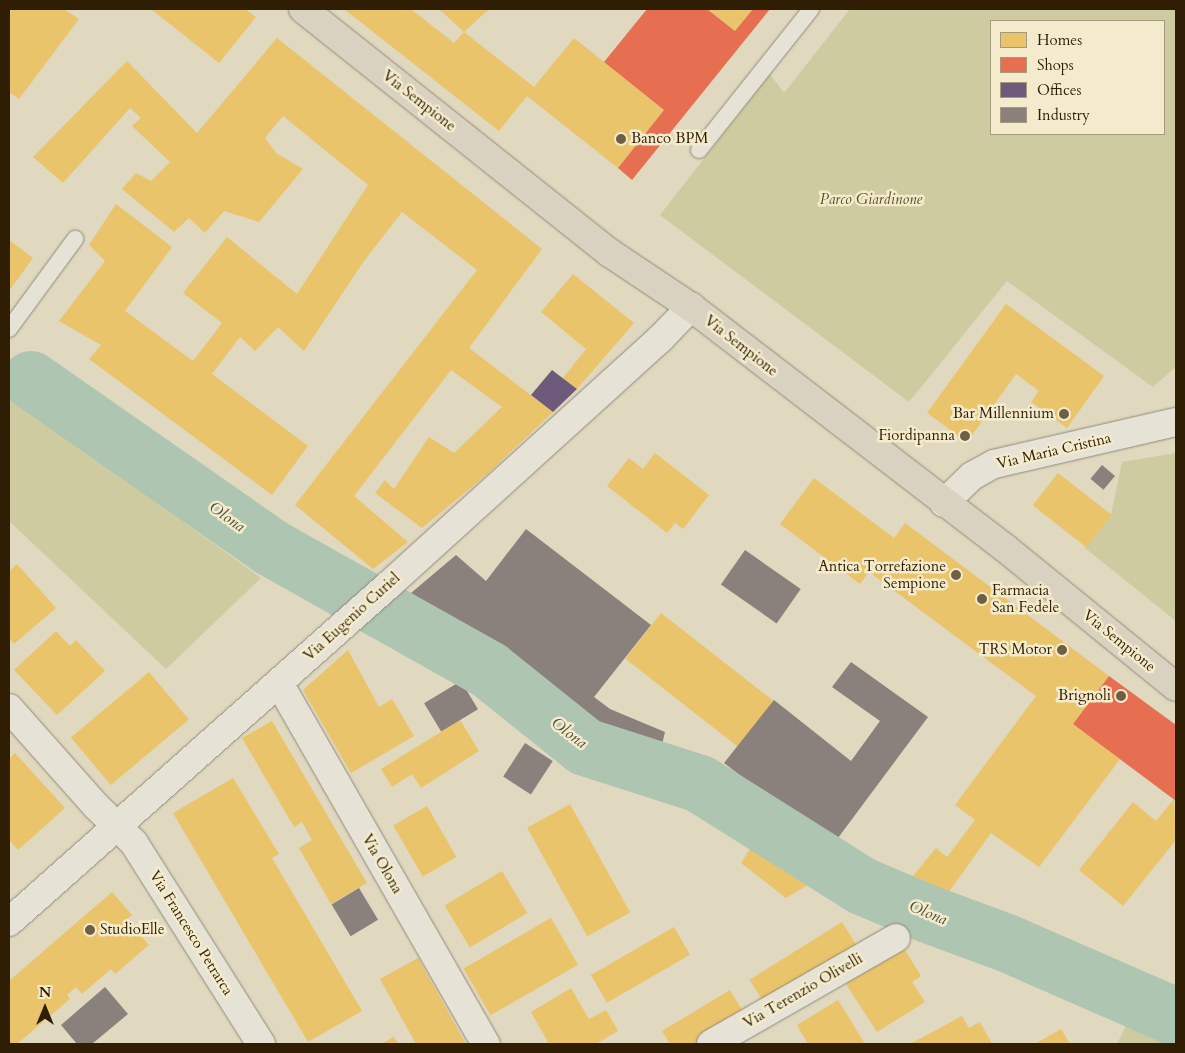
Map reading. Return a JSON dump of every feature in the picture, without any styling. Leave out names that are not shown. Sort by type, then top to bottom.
[{"type":"main road","name":"Via Sempione","points":[[303,9],[610,253],[691,306],[944,503],[1005,548],[1176,686]]},
{"type":"street","name":"Via Eugenio Curiel","points":[[9,922],[392,582],[653,346],[691,306]]},
{"type":"street","name":"Via Maria Cristina","points":[[944,503],[972,476],[994,464],[1176,422]]},
{"type":"street","name":"Via Olona","points":[[279,683],[486,1044]]},
{"type":"street","name":"Via Francesco Petrarca","points":[[9,708],[116,827],[134,842],[261,1044]]},
{"type":"street","name":"Via Terenzio Olivelli","points":[[711,1044],[896,938]]},
{"type":"lane","points":[[699,150],[811,9]]},
{"type":"lane","points":[[9,328],[75,239]]},
{"type":"green space","name":"Parco Giardinone","points":[[850,9],[1176,9],[1176,367],[1153,387],[1007,281],[909,402],[660,215],[770,74],[784,93]]},
{"type":"green space","points":[[9,395],[261,578],[166,669],[9,521]]},
{"type":"green space","points":[[1176,453],[1176,621],[1085,548],[1111,515],[1122,462]]},
{"type":"green space","points":[[1129,1019],[1176,1041],[1176,1044],[1117,1044]]},
{"type":"building: Homes","points":[[12,9],[64,9],[79,19],[19,99],[9,92],[9,13]]},
{"type":"building: Homes","points":[[151,9],[245,9],[256,17],[219,63]]},
{"type":"building: Homes","points":[[344,9],[411,9],[454,43],[464,32],[534,87],[574,38],[664,110],[618,168],[527,96],[499,131]]},
{"type":"building: Homes","points":[[439,9],[489,9],[464,32]]},
{"type":"building: Homes","points":[[707,9],[753,9],[735,31]]},
{"type":"building: Homes","points":[[277,38],[542,249],[469,348],[553,412],[485,476],[422,528],[375,493],[385,480],[394,489],[429,437],[454,453],[502,407],[451,370],[354,496],[408,542],[373,569],[295,505],[477,270],[402,212],[364,261],[304,351],[278,327],[255,351],[240,337],[212,374],[308,446],[272,495],[89,359],[101,345],[59,321],[105,261],[89,245],[116,204],[172,247],[125,311],[193,361],[222,323],[183,293],[227,237],[297,294],[368,185],[283,116],[265,138],[276,153],[303,169],[259,222],[224,211],[205,233],[189,218],[174,232],[122,189],[136,173],[151,181],[170,162],[132,126],[141,118],[130,108],[63,183],[33,157],[127,61],[197,133]]},
{"type":"building: Homes","points":[[9,240],[33,258],[9,291]]},
{"type":"building: Homes","points":[[573,274],[634,323],[577,389],[563,378],[586,349],[541,312]]},
{"type":"building: Homes","points":[[1006,304],[1104,376],[1067,428],[1031,402],[1039,391],[1016,374],[967,442],[927,413]]},
{"type":"building: Homes","points":[[655,453],[709,495],[683,529],[675,523],[667,533],[607,486],[629,458],[643,469]]},
{"type":"building: Homes","points":[[1058,473],[1112,515],[1086,547],[1033,505]]},
{"type":"building: Homes","points":[[814,478],[894,538],[905,523],[1109,676],[1073,724],[1120,759],[1039,867],[991,833],[946,896],[909,881],[936,848],[947,857],[975,820],[955,805],[1036,696],[869,572],[860,584],[780,524]]},
{"type":"building: Homes","points":[[17,564],[56,608],[14,644],[9,638],[9,572]]},
{"type":"building: Homes","points":[[661,613],[774,701],[738,747],[625,659]]},
{"type":"building: Homes","points":[[56,631],[70,646],[76,640],[105,671],[57,715],[14,670]]},
{"type":"building: Homes","points":[[348,650],[379,707],[392,699],[414,736],[351,773],[303,690]]},
{"type":"building: Homes","points":[[149,672],[189,719],[111,785],[71,738]]},
{"type":"building: Homes","points":[[460,720],[479,751],[421,788],[412,774],[392,787],[381,769]]},
{"type":"building: Homes","points":[[272,721],[367,883],[331,904],[299,848],[312,840],[302,822],[294,827],[242,738]]},
{"type":"building: Homes","points":[[15,753],[65,808],[18,850],[9,840],[9,759]]},
{"type":"building: Homes","points":[[233,778],[279,854],[272,858],[362,1011],[308,1042],[173,813]]},
{"type":"building: Homes","points":[[1174,799],[1176,840],[1123,906],[1079,870],[1133,802],[1156,821]]},
{"type":"building: Homes","points":[[570,804],[630,912],[587,936],[527,828]]},
{"type":"building: Homes","points":[[427,806],[457,857],[423,877],[393,826]]},
{"type":"building: Homes","points":[[757,838],[821,877],[786,898],[741,863]]},
{"type":"building: Homes","points":[[502,871],[527,913],[470,948],[445,906]]},
{"type":"building: Homes","points":[[112,892],[132,915],[127,919],[149,945],[115,974],[111,969],[82,994],[76,987],[67,995],[70,999],[17,1044],[9,1044],[9,981]]},
{"type":"building: Homes","points":[[551,918],[578,965],[491,1015],[464,968]]},
{"type":"building: Homes","points":[[842,922],[858,948],[766,1006],[750,980]]},
{"type":"building: Homes","points":[[674,927],[690,955],[607,1003],[591,975]]},
{"type":"building: Homes","points":[[903,947],[921,976],[912,982],[925,1002],[877,1032],[846,984]]},
{"type":"building: Homes","points":[[418,958],[466,1044],[416,1044],[380,979]]},
{"type":"building: Homes","points":[[571,988],[589,1019],[606,1010],[618,1031],[596,1044],[544,1044],[548,1042],[531,1012]]},
{"type":"building: Homes","points":[[730,990],[744,1013],[694,1044],[670,1044],[662,1031]]},
{"type":"building: Homes","points":[[838,1000],[865,1044],[808,1044],[797,1025]]},
{"type":"building: Homes","points":[[962,1016],[969,1028],[980,1022],[992,1044],[910,1044]]},
{"type":"building: Homes","points":[[1061,1029],[1070,1044],[1035,1044]]},
{"type":"building: Homes","points":[[394,1037],[398,1044],[380,1044]]},
{"type":"building: Shops","points":[[647,9],[707,9],[735,31],[753,9],[770,9],[632,180],[618,168],[664,110],[604,62]]},
{"type":"building: Shops","points":[[1109,676],[1176,725],[1176,801],[1073,724]]},
{"type":"building: Offices","points":[[552,370],[577,389],[553,412],[531,395]]},
{"type":"building: Industry","points":[[1102,465],[1115,476],[1103,490],[1090,479]]},
{"type":"building: Industry","points":[[526,529],[651,625],[594,697],[610,709],[665,732],[659,757],[620,745],[577,719],[411,593],[456,555],[486,581]]},
{"type":"building: Industry","points":[[745,550],[801,589],[777,623],[721,584]]},
{"type":"building: Industry","points":[[851,662],[928,717],[832,846],[724,763],[774,700],[851,761],[880,721],[832,687]]},
{"type":"building: Industry","points":[[461,681],[478,709],[441,731],[424,703]]},
{"type":"building: Industry","points":[[525,743],[553,761],[531,795],[503,777]]},
{"type":"building: Industry","points":[[359,888],[378,920],[351,936],[332,904]]},
{"type":"building: Industry","points":[[105,987],[128,1014],[92,1044],[77,1044],[61,1025]]},
{"type":"waterway","name":"Olona","points":[[31,380],[270,547],[489,670],[585,747],[700,784],[862,886],[928,914],[1009,944],[1176,1017]]},
{"type":"place","name":"Banco BPM","points":[[621,139]]},
{"type":"place","name":"Bar Millennium","points":[[1064,414]]},
{"type":"place","name":"Fiordipanna","points":[[965,436]]},
{"type":"place","name":"Antica Torrefazione Sempione","points":[[956,575]]},
{"type":"place","name":"Farmacia San Fedele","points":[[982,599]]},
{"type":"place","name":"TRS Motor","points":[[1062,650]]},
{"type":"place","name":"Brignoli","points":[[1121,696]]},
{"type":"place","name":"StudioElle","points":[[90,930]]}]
